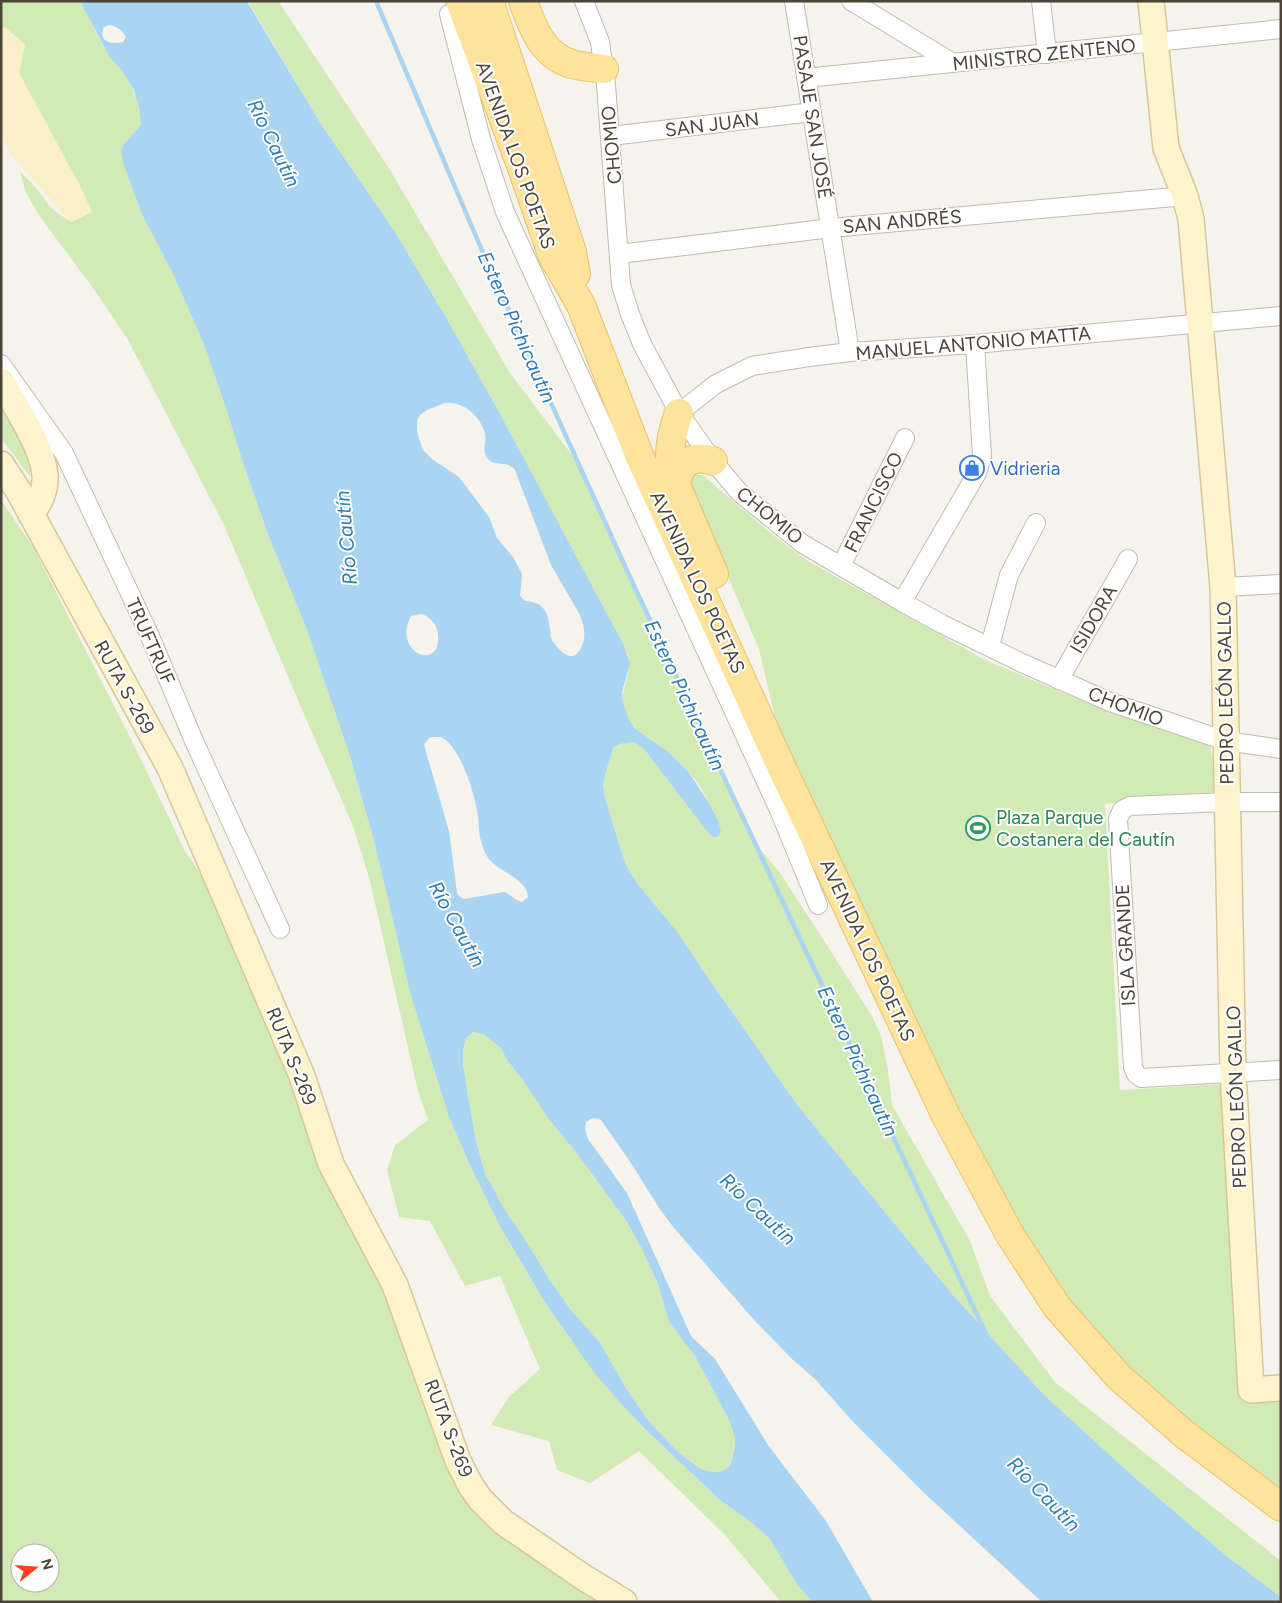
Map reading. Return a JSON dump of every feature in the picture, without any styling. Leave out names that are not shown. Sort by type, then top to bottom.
[{"type":"main road","name":"AVENIDA LOS POETAS","points":[[489,1],[572,252],[581,305]]},
{"type":"main road","points":[[505,1],[520,91]]},
{"type":"main road","points":[[523,1],[534,31],[549,51],[573,65],[604,68]]},
{"type":"main road","name":"AVENIDA LOS POETAS","points":[[451,6],[522,168],[553,257],[581,305],[640,455],[769,739],[946,1116],[1010,1235],[1057,1307],[1119,1376],[1184,1434],[1281,1507]]},
{"type":"main road","points":[[679,413],[669,450],[671,473],[752,662],[763,700],[769,739]]},
{"type":"main road","points":[[677,489],[678,474],[686,463],[699,458],[712,461]]},
{"type":"street","name":"CHOMIO","points":[[584,1],[600,42],[604,68],[611,136],[621,285],[630,314],[642,344],[679,413],[712,461],[739,492],[803,544],[942,624],[1022,663],[1110,702],[1226,741],[1281,748]]},
{"type":"street","name":"PASAJE SAN JOSÉ","points":[[794,1],[850,352]]},
{"type":"street","points":[[851,1],[953,63]]},
{"type":"street","points":[[1042,1],[1047,54]]},
{"type":"street","name":"PEDRO LEÓN GALLO","points":[[1151,1],[1166,148],[1185,196],[1191,219],[1223,587],[1233,1072],[1251,1390],[1281,1388]]},
{"type":"street","points":[[451,6],[481,139],[504,212],[779,810],[818,905]]},
{"type":"street","name":"MINISTRO ZENTENO","points":[[806,78],[1281,29]]},
{"type":"street","name":"SAN JUAN","points":[[611,136],[812,112]]},
{"type":"street","name":"SAN ANDRÉS","points":[[619,254],[831,228],[1185,196]]},
{"type":"street","name":"MANUEL ANTONIO MATTA","points":[[679,413],[716,384],[752,366],[850,352],[975,344],[1281,316]]},
{"type":"street","points":[[902,602],[977,473],[982,456],[975,344]]},
{"type":"street","name":"TRUFTRUF","points":[[1,364],[64,453],[149,634],[194,741],[280,929]]},
{"type":"street","points":[[1,381],[34,440],[42,459],[45,475],[44,492],[39,504],[31,514]]},
{"type":"street","name":"FRANCISCO","points":[[841,566],[905,438]]},
{"type":"street","name":"RUTA S-269","points":[[1,464],[31,514],[170,768],[302,1076],[331,1164],[395,1285],[464,1474],[480,1499],[503,1522],[583,1577],[624,1602]]},
{"type":"street","points":[[990,646],[1009,576],[1036,523]]},
{"type":"street","name":"ISIDORA","points":[[1059,680],[1128,559]]},
{"type":"street","points":[[1223,587],[1281,584]]},
{"type":"street","points":[[1227,802],[1281,802]]},
{"type":"street","name":"ISLA GRANDE","points":[[1227,802],[1130,806],[1122,810],[1118,819],[1133,1067],[1136,1074],[1141,1078],[1233,1072]]},
{"type":"street","points":[[1233,1072],[1281,1070]]},
{"type":"green space","points":[[1,1],[80,1],[109,56],[122,71],[133,90],[138,103],[141,125],[123,145],[121,152],[124,166],[142,214],[174,276],[203,342],[269,537],[307,630],[350,756],[374,841],[411,996],[449,1117],[501,1228],[546,1304],[573,1343],[622,1405],[720,1500],[751,1522],[769,1538],[797,1584],[812,1602],[781,1602],[725,1535],[639,1451],[590,1483],[557,1470],[549,1441],[491,1425],[509,1397],[540,1369],[500,1276],[465,1286],[430,1221],[399,1217],[387,1170],[395,1145],[428,1120],[418,1091],[369,877],[353,826],[224,525],[127,338],[41,218],[26,193],[20,171],[53,210],[71,222],[92,212],[19,73],[25,45],[6,28],[1,27]]},
{"type":"green space","points":[[248,1],[278,1],[390,170],[510,373],[578,463],[756,844],[781,874],[871,1014],[881,1035],[892,1105],[970,1241],[990,1296],[1055,1382],[1281,1561],[1281,1597],[1228,1557],[1135,1478],[1043,1394],[952,1294],[798,1106],[679,934],[637,883],[627,867],[622,854],[603,786],[613,748],[620,744],[634,742],[644,749],[713,837],[717,837],[721,832],[716,817],[708,800],[688,771],[640,734],[628,718],[624,708],[623,692],[629,670],[628,655],[499,412],[447,319],[395,232],[321,124]]},
{"type":"green space","points":[[1,406],[26,448],[29,458],[30,477],[1,438]]},
{"type":"green space","points":[[694,475],[703,475],[773,535],[808,561],[985,660],[1114,714],[1210,742],[1216,792],[1105,804],[1120,1090],[1224,1084],[1244,1393],[1281,1391],[1281,1488],[1206,1434],[1187,1428],[1059,1297],[1016,1231],[780,738],[759,649],[688,484]]},
{"type":"green space","points":[[1,500],[33,547],[130,737],[185,851],[218,900],[387,1295],[491,1512],[546,1534],[634,1602],[1,1602]]},
{"type":"green space","points":[[473,1032],[484,1034],[501,1048],[507,1060],[523,1080],[548,1118],[579,1156],[627,1222],[658,1284],[669,1322],[695,1356],[729,1420],[735,1438],[735,1447],[731,1463],[727,1469],[719,1472],[699,1468],[678,1452],[650,1423],[627,1390],[601,1344],[570,1309],[508,1215],[485,1174],[476,1141],[463,1064],[463,1050],[466,1038]]},
{"type":"sand","points":[[1,27],[6,28],[25,45],[19,73],[92,212],[71,222],[14,158],[1,137]]},
{"type":"water","name":"Río Cautín","points":[[80,1],[247,1],[321,124],[395,232],[447,319],[623,644],[630,663],[622,692],[623,702],[634,728],[668,752],[688,771],[718,820],[721,832],[717,837],[713,837],[644,749],[634,742],[620,744],[613,748],[603,786],[622,854],[627,867],[637,883],[679,934],[798,1106],[952,1294],[1043,1394],[1135,1478],[1228,1557],[1281,1597],[1281,1602],[1042,1602],[921,1490],[855,1424],[815,1379],[792,1359],[755,1321],[674,1228],[601,1120],[593,1118],[586,1122],[585,1130],[588,1139],[627,1193],[691,1336],[715,1359],[768,1445],[826,1521],[873,1602],[812,1602],[797,1584],[769,1538],[751,1522],[720,1500],[646,1430],[593,1371],[546,1304],[501,1228],[449,1117],[411,996],[374,841],[350,756],[307,630],[269,537],[203,342],[174,276],[142,214],[124,166],[121,152],[123,145],[141,125],[139,108],[134,90],[122,71],[109,56]],"holes":[[[109,25],[119,29],[126,37],[123,42],[111,43],[104,39],[102,32],[104,27]],[[445,403],[452,403],[458,404],[470,411],[483,427],[485,433],[484,451],[489,460],[508,465],[515,470],[551,565],[580,615],[584,640],[576,655],[569,656],[562,652],[554,643],[544,609],[537,603],[525,601],[520,596],[522,574],[513,557],[497,538],[489,517],[459,477],[432,459],[423,450],[417,430],[417,421],[420,415]],[[422,614],[431,619],[435,624],[438,634],[437,646],[433,653],[419,654],[407,640],[407,629],[411,616]],[[440,737],[453,748],[473,792],[478,813],[480,837],[485,852],[494,864],[524,886],[528,897],[522,902],[504,892],[464,899],[457,893],[449,831],[424,745],[429,738]],[[473,1032],[483,1034],[501,1048],[507,1060],[523,1080],[548,1118],[579,1156],[627,1222],[658,1284],[669,1322],[695,1356],[729,1420],[735,1438],[735,1447],[731,1463],[727,1469],[719,1472],[699,1468],[678,1452],[650,1423],[627,1390],[601,1344],[570,1309],[508,1215],[485,1174],[476,1141],[468,1097],[463,1050],[466,1038]]]},
{"type":"waterway","name":"Estero Pichicautín","points":[[376,1],[486,260],[635,588],[987,1336]]},
{"type":"place","name":"Vidrieria","points":[[972,468]]},
{"type":"place","name":"Plaza Parque Costanera del Cautín","points":[[978,828]]}]
